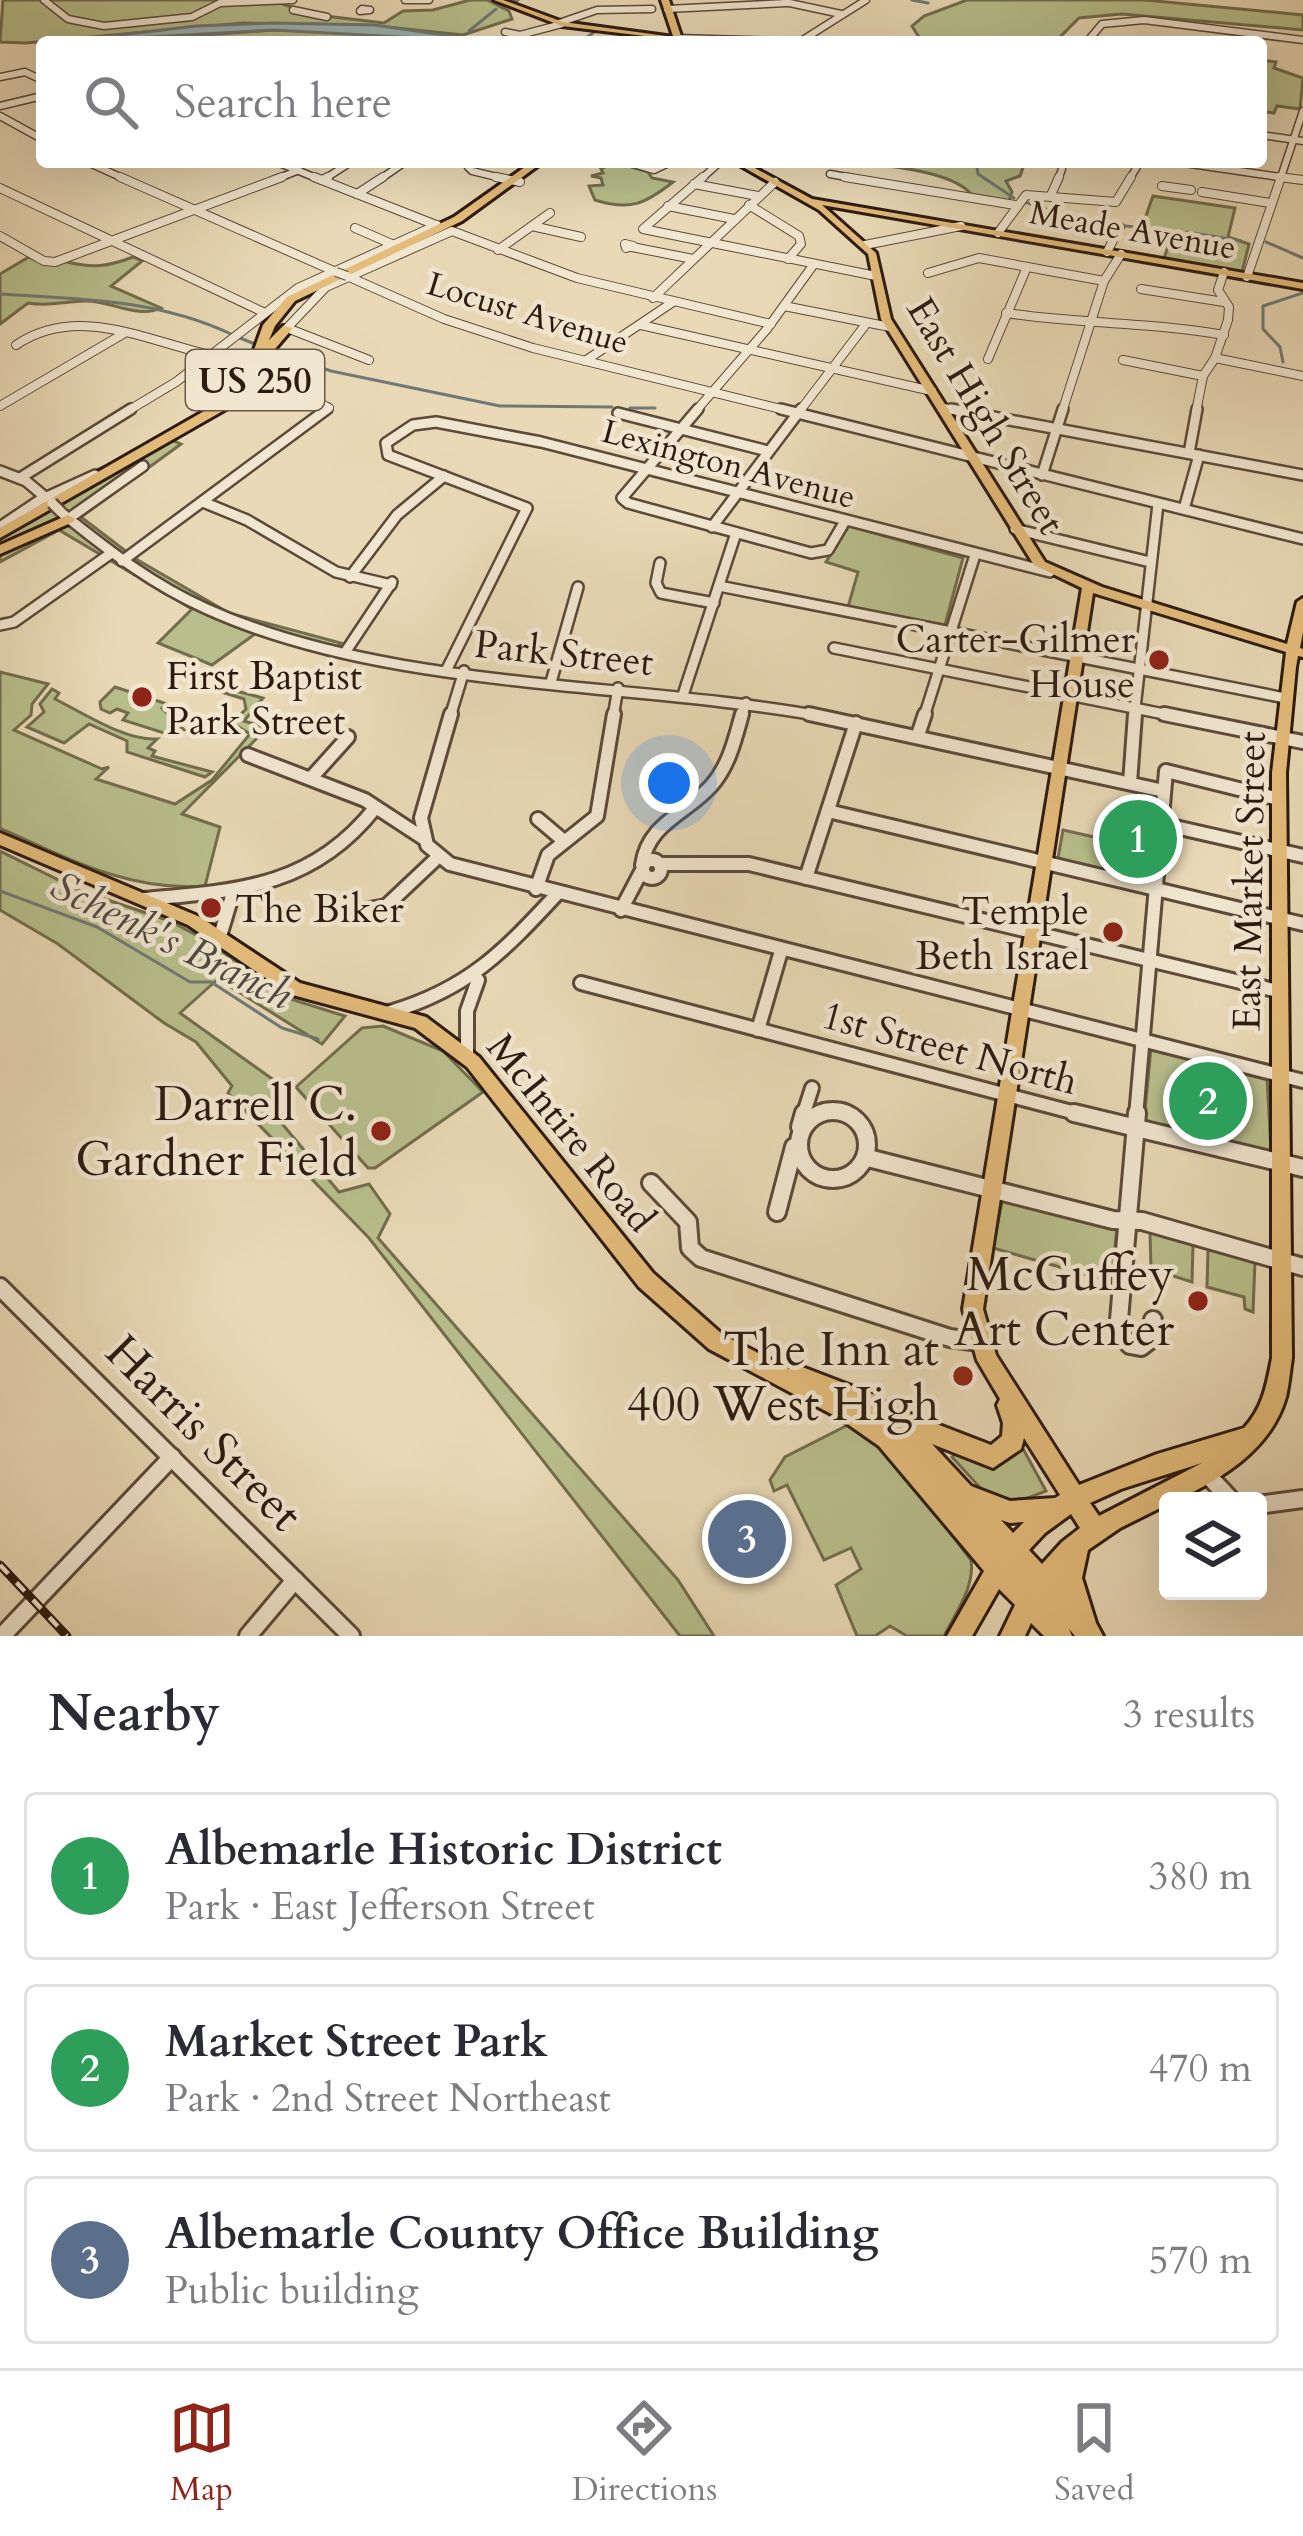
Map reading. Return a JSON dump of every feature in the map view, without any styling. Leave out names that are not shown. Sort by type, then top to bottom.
[{"type":"highway","points":[[652,9],[666,6],[673,36]]},
{"type":"highway","name":"US 250","points":[[0,538],[179,440],[243,395],[261,371],[280,317],[307,292],[485,205],[534,168]]},
{"type":"highway","points":[[437,225],[485,205]]},
{"type":"highway","points":[[452,231],[485,205]]},
{"type":"highway","name":"US 250","points":[[0,538],[206,418],[240,390],[256,365],[266,319],[299,293],[485,205]]},
{"type":"highway","points":[[266,319],[278,301]]},
{"type":"highway","points":[[270,347],[287,328]]},
{"type":"highway","points":[[143,466],[179,440]]},
{"type":"highway","points":[[95,475],[160,445]]},
{"type":"highway","points":[[0,538],[57,508]]},
{"type":"main road","points":[[497,0],[560,23],[647,36]]},
{"type":"main road","points":[[749,168],[812,202],[865,245]]},
{"type":"main road","name":"Meade Avenue","points":[[812,202],[1303,286]]},
{"type":"main road","name":"East High Street","points":[[865,245],[874,255],[880,304],[890,327],[1032,556],[1050,572],[1088,586],[1298,647]]},
{"type":"main road","points":[[1087,1536],[1064,1502],[980,1342],[974,1293],[1088,586]]},
{"type":"main road","name":"East Market Street","points":[[1200,1464],[1255,1435],[1272,1411],[1281,1375],[1292,1264],[1280,1162],[1279,799],[1285,698],[1303,602]]},
{"type":"main road","name":"McIntire Road","points":[[0,839],[220,936],[295,989],[319,999],[390,1012],[436,1030],[467,1054],[646,1280],[696,1328],[743,1356],[866,1409],[953,1483],[1004,1560]]},
{"type":"main road","points":[[866,1409],[993,1457],[1008,1449],[1015,1432],[999,1378]]},
{"type":"main road","name":"McIntire Road","points":[[866,1409],[1004,1560]]},
{"type":"main road","points":[[953,1483],[996,1509],[1064,1502],[1200,1464]]},
{"type":"main road","points":[[1012,1636],[1035,1594],[1087,1536],[1200,1464]]},
{"type":"main road","points":[[959,1636],[1004,1560],[1064,1502]]},
{"type":"main road","points":[[1087,1536],[1072,1558],[1071,1592],[1092,1636]]},
{"type":"main road","points":[[1004,1560],[1035,1594],[1092,1636]]},
{"type":"main road","points":[[1035,1594],[1060,1636]]},
{"type":"street","points":[[44,0],[68,20],[100,26],[192,17],[222,2],[291,1]]},
{"type":"street","points":[[363,9],[379,0]]},
{"type":"street","points":[[405,0],[429,0]]},
{"type":"street","points":[[811,36],[866,0]]},
{"type":"street","points":[[666,6],[783,1],[842,14]]},
{"type":"street","points":[[505,32],[520,35],[597,10],[652,9]]},
{"type":"street","points":[[293,10],[327,17]]},
{"type":"street","points":[[1092,36],[1099,26],[1126,20],[1303,40]]},
{"type":"street","points":[[0,66],[13,74]]},
{"type":"street","points":[[0,77],[25,72],[36,77]]},
{"type":"street","points":[[0,111],[36,98]]},
{"type":"street","points":[[0,111],[36,136]]},
{"type":"street","points":[[1247,277],[1278,177],[1298,140],[1303,111]]},
{"type":"street","points":[[26,132],[36,129]]},
{"type":"street","points":[[1267,136],[1298,140]]},
{"type":"street","name":"Locust Avenue","points":[[102,168],[468,328],[1303,539]]},
{"type":"street","points":[[294,168],[437,225]]},
{"type":"street","points":[[322,180],[341,168]]},
{"type":"street","points":[[357,194],[397,168]]},
{"type":"street","points":[[471,168],[517,181]]},
{"type":"street","points":[[713,168],[643,228],[876,276]]},
{"type":"street","points":[[998,233],[1026,195],[1112,204],[1136,168]]},
{"type":"street","points":[[1227,168],[1303,180]]},
{"type":"street","points":[[3,239],[44,261],[62,260],[299,170]]},
{"type":"street","points":[[1052,195],[1062,170]]},
{"type":"street","points":[[830,174],[1015,205]]},
{"type":"street","points":[[653,298],[775,182]]},
{"type":"street","points":[[694,184],[758,196]]},
{"type":"street","points":[[1162,186],[1270,203]]},
{"type":"street","points":[[0,188],[266,319]]},
{"type":"street","points":[[749,205],[799,236],[800,246],[788,259]]},
{"type":"street","points":[[668,206],[734,219]]},
{"type":"street","points":[[499,250],[550,213]]},
{"type":"street","points":[[278,301],[437,225]]},
{"type":"street","points":[[532,226],[581,237]]},
{"type":"street","points":[[865,245],[962,226]]},
{"type":"street","points":[[1107,252],[1120,227]]},
{"type":"street","points":[[355,228],[394,244]]},
{"type":"street","points":[[369,360],[287,328],[312,297],[452,231],[577,278],[771,324]]},
{"type":"street","points":[[632,247],[693,259]]},
{"type":"street","points":[[1042,475],[1104,280],[1120,254]]},
{"type":"street","points":[[928,273],[973,258],[1104,280]]},
{"type":"street","points":[[814,264],[771,324],[625,494],[628,503],[778,545],[825,552],[845,521]]},
{"type":"street","points":[[988,359],[1027,267]]},
{"type":"street","points":[[1184,509],[1203,376],[1224,335],[1229,307],[1218,287],[1223,272]]},
{"type":"street","points":[[1141,289],[1224,302]]},
{"type":"street","points":[[585,361],[673,302]]},
{"type":"street","points":[[784,306],[890,327]]},
{"type":"street","points":[[1006,313],[1089,326],[1161,324],[1224,335]]},
{"type":"street","points":[[20,478],[176,382],[266,319]]},
{"type":"street","points":[[16,345],[47,326],[69,321],[210,355]]},
{"type":"street","points":[[712,527],[866,324]]},
{"type":"street","points":[[641,325],[932,391]]},
{"type":"street","points":[[0,406],[123,334]]},
{"type":"street","points":[[1215,358],[1303,376]]},
{"type":"street","points":[[1123,359],[1203,376]]},
{"type":"street","points":[[0,626],[14,622],[203,502],[328,409],[295,389]]},
{"type":"street","points":[[943,408],[1303,475]]},
{"type":"street","points":[[618,413],[768,451]]},
{"type":"street","name":"Lexington Avenue","points":[[444,476],[388,455],[384,447],[413,424],[436,422],[647,469],[1050,572]]},
{"type":"street","points":[[0,538],[143,466]]},
{"type":"street","name":"Park Street","points":[[0,471],[20,478],[116,557],[226,619],[346,651],[447,669],[746,703],[856,723],[1164,791]]},
{"type":"street","points":[[57,508],[95,475]]},
{"type":"street","points":[[350,577],[397,515],[444,476],[521,502],[527,511],[447,669]]},
{"type":"street","points":[[203,502],[248,520],[350,577],[392,583],[346,651]]},
{"type":"street","points":[[1130,783],[1144,601],[1158,503]]},
{"type":"street","points":[[1015,529],[1150,562]]},
{"type":"street","points":[[683,695],[736,533]]},
{"type":"street","points":[[918,735],[975,555]]},
{"type":"street","points":[[660,563],[656,583],[661,593],[714,603]]},
{"type":"street","points":[[719,586],[1285,698]]},
{"type":"street","points":[[551,682],[578,587]]},
{"type":"street","points":[[834,647],[1303,742]]},
{"type":"street","points":[[424,839],[421,818],[464,671]]},
{"type":"street","points":[[536,889],[543,862],[597,816],[618,688]]},
{"type":"street","points":[[652,869],[648,841],[713,784],[746,703]]},
{"type":"street","points":[[806,878],[856,723]]},
{"type":"street","points":[[312,777],[348,737]]},
{"type":"street","points":[[248,755],[312,777],[412,827],[438,857],[461,869],[556,894],[623,905],[781,951],[1303,1082]]},
{"type":"street","points":[[1153,1320],[1150,1340],[1141,1347],[1130,1345],[1118,1331],[1166,771],[1279,799]]},
{"type":"street","points":[[144,899],[233,892],[278,882],[321,861],[358,830],[375,808]]},
{"type":"street","points":[[828,812],[1303,925]]},
{"type":"street","points":[[538,819],[564,841]]},
{"type":"street","points":[[1162,824],[1303,856]]},
{"type":"street","points":[[353,913],[386,906],[438,857]]},
{"type":"street","points":[[623,905],[652,869],[692,862],[749,864],[1278,992]]},
{"type":"street","points":[[220,936],[233,892]]},
{"type":"street","points":[[390,1012],[445,997],[484,972],[556,894]]},
{"type":"street","points":[[758,1030],[781,951]]},
{"type":"street","points":[[467,1054],[467,1012],[484,972]]},
{"type":"street","name":"1st Street North","points":[[581,983],[1136,1130],[1303,1168]]},
{"type":"street","points":[[777,1212],[812,1088]]},
{"type":"street","points":[[843,1114],[867,1137],[868,1158],[856,1173],[824,1176],[799,1154],[798,1134],[810,1118],[843,1114]]},
{"type":"street","points":[[868,1158],[1292,1264]]},
{"type":"street","points":[[652,1183],[688,1222],[690,1248],[701,1258],[950,1338],[980,1342]]},
{"type":"street","name":"Harris Street","points":[[0,1287],[351,1636]]},
{"type":"street","points":[[2,1636],[172,1457]]},
{"type":"street","points":[[1200,1464],[1224,1492]]},
{"type":"street","points":[[1267,1504],[1303,1499]]},
{"type":"street","points":[[248,1636],[295,1580]]},
{"type":"green space","points":[[3,0],[293,0],[285,5],[317,15],[384,23],[403,11],[487,0],[509,11],[512,19],[463,35],[368,25],[243,23],[0,42]]},
{"type":"green space","points":[[967,0],[1145,0],[1303,15],[1303,30],[1121,14],[1079,18],[1061,36],[918,36],[912,26],[924,16]]},
{"type":"green space","points":[[273,30],[399,36],[192,36]]},
{"type":"green space","points":[[1267,61],[1303,78],[1300,109],[1277,106],[1274,113],[1267,112]]},
{"type":"green space","points":[[635,168],[673,182],[654,196],[618,205],[595,200],[589,186],[603,185],[601,178],[591,176],[603,173],[601,169]]},
{"type":"green space","points":[[899,168],[1023,168],[1020,176],[1006,181],[1012,192],[1009,201],[971,194],[931,174]]},
{"type":"green space","points":[[1153,196],[1235,208],[1228,237],[1249,244],[1242,272],[1164,258],[1172,236],[1142,227]]},
{"type":"green space","points":[[29,257],[92,266],[133,257],[142,261],[111,286],[161,308],[144,312],[86,301],[28,303],[0,324],[0,274]]},
{"type":"green space","points":[[167,438],[181,444],[81,517],[136,559],[229,613],[341,643],[330,656],[255,634],[212,665],[158,643],[192,609],[59,530],[0,562],[0,521],[33,499]]},
{"type":"green space","points":[[849,526],[963,558],[945,625],[848,607],[858,572],[826,562]]},
{"type":"green space","points":[[0,672],[48,684],[32,704],[31,715],[14,730],[102,769],[109,767],[96,779],[175,804],[212,780],[250,734],[232,723],[246,709],[244,699],[212,689],[217,686],[263,698],[244,721],[267,728],[182,814],[220,827],[205,886],[125,878],[0,828]]},
{"type":"green space","points":[[115,687],[167,704],[162,708],[184,730],[167,734],[123,720],[128,713],[101,709],[100,702]]},
{"type":"green space","points":[[52,689],[59,693],[55,699],[105,725],[132,736],[157,739],[148,748],[155,751],[152,756],[212,772],[205,777],[127,752],[127,741],[89,724],[64,743],[27,727],[44,712],[40,704]]},
{"type":"green space","points":[[1063,830],[1147,849],[1144,879],[1063,862],[1058,858]]},
{"type":"green space","points":[[0,851],[81,891],[170,921],[209,942],[287,998],[345,1016],[322,1044],[218,979],[180,1013],[275,1081],[269,1108],[339,1192],[369,1184],[390,1214],[378,1238],[678,1580],[714,1636],[680,1636],[369,1238],[228,1093],[232,1086],[196,1042],[58,944],[0,910]]},
{"type":"green space","name":"Darrell C. Gardner Field","points":[[383,1026],[443,1051],[483,1092],[375,1168],[368,1168],[296,1087],[362,1028]]},
{"type":"green space","points":[[1151,1048],[1267,1077],[1271,1151],[1149,1127],[1144,1121]]},
{"type":"green space","points":[[1003,1197],[1117,1226],[1112,1282],[993,1248]]},
{"type":"green space","points":[[1150,1232],[1193,1245],[1192,1282],[1151,1269]]},
{"type":"green space","points":[[1208,1249],[1255,1261],[1253,1312],[1245,1309],[1244,1297],[1207,1287]]},
{"type":"green space","points":[[852,1423],[882,1443],[971,1560],[967,1590],[944,1636],[907,1636],[890,1626],[875,1636],[857,1636],[836,1585],[861,1569],[851,1548],[824,1560],[787,1485],[774,1491],[770,1480],[785,1457]]},
{"type":"green space","points":[[1021,1445],[1046,1491],[1015,1503],[984,1492],[952,1457],[999,1463]]},
{"type":"water","points":[[374,25],[451,36],[273,30],[111,36],[196,26]]},
{"type":"waterway","points":[[513,2],[518,0]]},
{"type":"waterway","points":[[912,0],[928,3]]},
{"type":"waterway","points":[[469,31],[496,9]]},
{"type":"waterway","points":[[589,36],[593,33]]},
{"type":"waterway","points":[[977,168],[978,174],[1014,198]]},
{"type":"waterway","points":[[1025,202],[1079,220],[1173,232]]},
{"type":"waterway","points":[[1187,232],[1241,241]]},
{"type":"waterway","points":[[1266,242],[1303,258]]},
{"type":"waterway","points":[[1283,362],[1280,347],[1263,329],[1263,306],[1303,293]]},
{"type":"waterway","points":[[0,294],[147,307],[231,334]]},
{"type":"waterway","points":[[240,338],[255,344]]},
{"type":"waterway","points":[[280,354],[331,371],[500,406],[612,407]]},
{"type":"waterway","points":[[630,408],[655,408]]},
{"type":"waterway","name":"Schenk's Branch","points":[[0,891],[97,927],[190,982],[211,982],[282,1028],[318,1039]]},
{"type":"railway","points":[[0,1565],[67,1636]]},
{"type":"place","name":"Carter-Gilmer House","points":[[1159,660]]},
{"type":"place","name":"First Baptist Park Street","points":[[142,697]]},
{"type":"place","name":"Albemarle Historic District","points":[[1138,839]]},
{"type":"place","name":"The Biker","points":[[211,908]]},
{"type":"place","name":"Temple Beth Israel","points":[[1113,932]]},
{"type":"place","name":"Market Street Park","points":[[1208,1101]]},
{"type":"place","name":"Darrell C. Gardner Field","points":[[381,1131]]},
{"type":"place","name":"McGuffey Art Center","points":[[1198,1301]]},
{"type":"place","name":"The Inn at 400 West High","points":[[963,1376]]},
{"type":"place","name":"Albemarle County Office Building","points":[[747,1539]]}]
